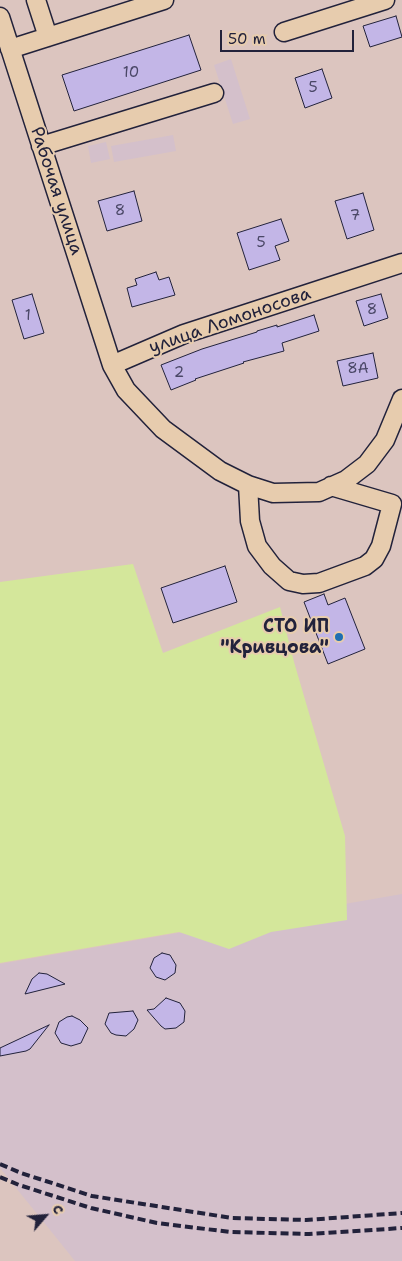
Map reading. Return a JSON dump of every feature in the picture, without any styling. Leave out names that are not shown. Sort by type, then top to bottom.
[{"type":"street","points":[[36,0],[48,37]]},
{"type":"street","points":[[10,49],[164,0]]},
{"type":"street","points":[[284,32],[385,0]]},
{"type":"street","name":"Рабочая улица","points":[[0,17],[112,365]]},
{"type":"street","points":[[41,146],[214,93]]},
{"type":"street","name":"улица Ломоносова","points":[[112,365],[184,334],[402,262]]},
{"type":"street","points":[[112,365],[126,390],[163,429],[220,471],[248,485],[273,493],[319,492],[346,480],[367,464],[385,440],[402,399]]},
{"type":"street","points":[[248,485],[250,521],[257,546],[272,566],[289,581],[304,584],[319,583],[365,566],[374,559],[397,505],[331,486]]},
{"type":"shaded area","points":[[231,59],[250,119],[233,124],[214,65]]},
{"type":"shaded area","points":[[173,135],[176,151],[114,162],[111,146]]},
{"type":"shaded area","points":[[106,142],[110,159],[91,163],[88,146]]},
{"type":"shaded area","points":[[402,894],[402,1261],[75,1261],[0,1168],[0,964]]},
{"type":"green space","points":[[133,564],[163,653],[280,607],[294,662],[345,836],[347,920],[271,932],[229,949],[179,932],[0,963],[0,582]]},
{"type":"building","points":[[396,16],[402,37],[370,47],[363,26]]},
{"type":"building","points":[[189,35],[201,70],[74,111],[62,75]]},
{"type":"building","points":[[322,69],[332,98],[305,108],[295,78]]},
{"type":"building","points":[[134,191],[142,221],[107,231],[98,201]]},
{"type":"building","points":[[363,193],[374,230],[347,239],[335,201]]},
{"type":"building","points":[[281,219],[289,241],[275,246],[280,260],[249,270],[237,233]]},
{"type":"building","points":[[156,272],[159,280],[169,277],[175,295],[132,307],[127,288],[137,285],[135,279]]},
{"type":"building","points":[[32,294],[44,333],[24,339],[12,300]]},
{"type":"building","points":[[381,294],[388,318],[364,326],[356,301]]},
{"type":"building","points":[[314,315],[319,331],[282,343],[284,351],[243,362],[195,379],[171,390],[161,365],[257,331],[277,325],[277,327]]},
{"type":"building","points":[[373,353],[378,378],[343,386],[337,361]]},
{"type":"building","points":[[225,566],[237,602],[173,623],[161,588]]},
{"type":"building","name":"СТО ИП \"Кривцова\"","points":[[324,594],[328,605],[345,598],[365,649],[328,664],[304,602]]},
{"type":"building","points":[[162,953],[170,955],[176,965],[175,973],[165,980],[156,977],[150,968],[154,958]]},
{"type":"building","points":[[39,973],[47,974],[65,984],[25,994],[32,979]]},
{"type":"building","points":[[166,998],[180,1003],[185,1011],[184,1022],[176,1028],[165,1029],[147,1010],[154,1009]]},
{"type":"building","points":[[133,1011],[138,1020],[134,1029],[126,1036],[111,1033],[105,1024],[109,1013]]},
{"type":"building","points":[[72,1016],[80,1020],[88,1028],[81,1043],[71,1046],[61,1043],[55,1033],[59,1022]]},
{"type":"building","points":[[49,1025],[30,1049],[0,1056],[0,1048]]},
{"type":"railway","points":[[0,1164],[21,1173],[92,1196],[232,1218],[306,1220],[402,1213]]},
{"type":"railway","points":[[0,1177],[91,1208],[157,1223],[230,1232],[309,1234],[402,1228]]},
{"type":"place","name":"СТО ИП \"Кривцова\"","points":[[339,637]]}]
